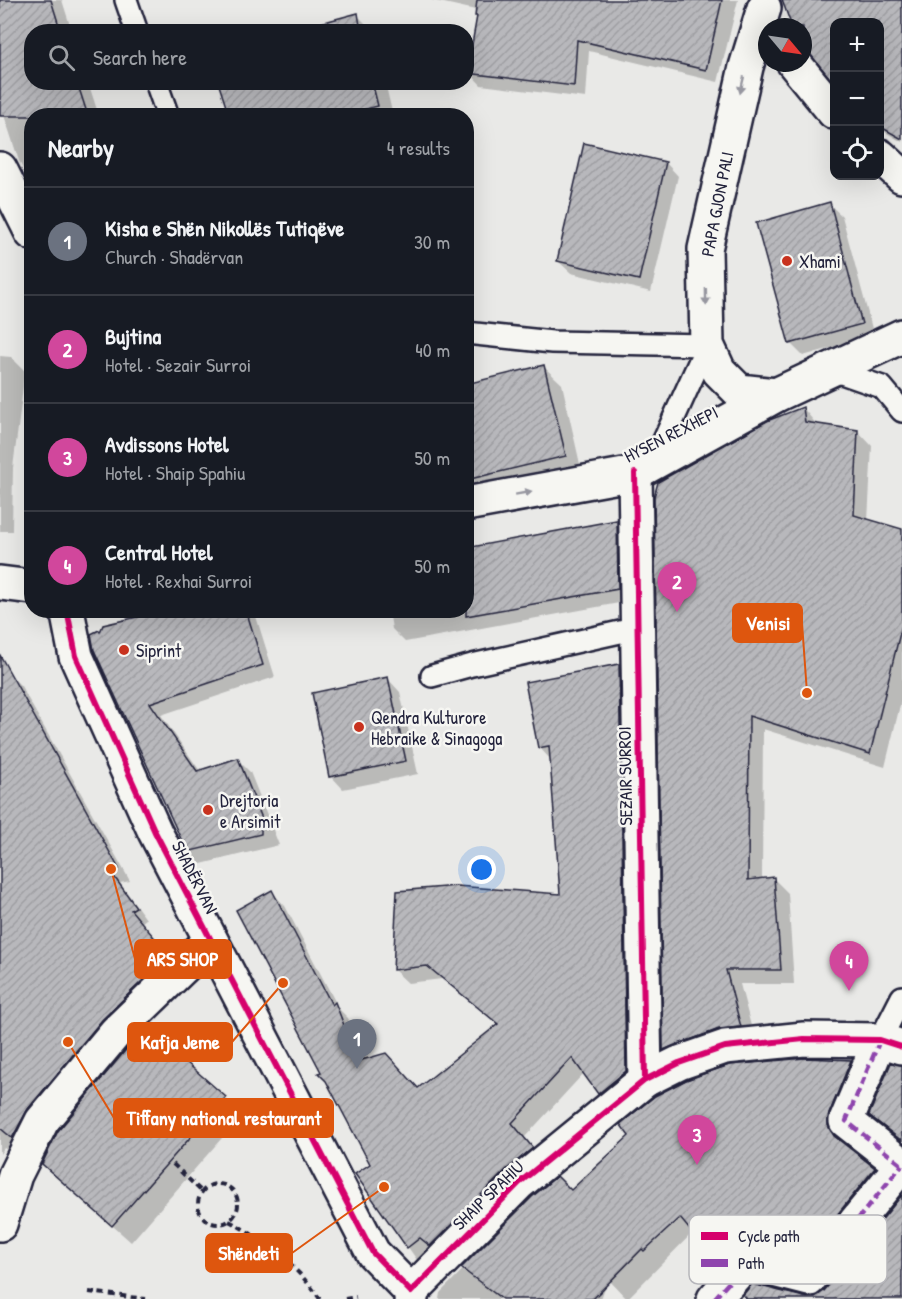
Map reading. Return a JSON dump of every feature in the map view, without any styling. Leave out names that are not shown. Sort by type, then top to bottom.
[{"type":"street","name":"PAPA GJON PALI","points":[[767,12],[746,67],[705,249],[707,345],[719,371],[739,392],[776,395]]},
{"type":"street","points":[[801,72],[830,107]]},
{"type":"street","points":[[884,160],[902,176]]},
{"type":"street","points":[[0,169],[24,217]]},
{"type":"street","name":"HYSEN REXHEPI","points":[[474,502],[645,468],[776,395],[902,336]]},
{"type":"street","name":"SEZAIR SURROI","points":[[645,468],[638,628],[645,1080]]},
{"type":"street","points":[[0,584],[24,586]]},
{"type":"street","name":"SHADËRVAN","points":[[69,618],[76,656],[155,832],[373,1253],[411,1296]]},
{"type":"street","points":[[0,1224],[15,1175],[42,1121],[116,1032],[210,941]]},
{"type":"street","name":"SHAIP SPAHIU","points":[[411,1296],[519,1183],[645,1080],[679,1063],[725,1047],[804,1039],[891,1043]]},
{"type":"street","points":[[861,1215],[902,1165],[846,1121],[891,1043]]},
{"type":"street","points":[[714,1299],[727,1284]]},
{"type":"lane","points":[[126,0],[134,24]]},
{"type":"lane","points":[[159,90],[165,108]]},
{"type":"lane","points":[[474,334],[552,342],[707,345],[645,468]]},
{"type":"lane","points":[[833,370],[882,387],[902,411]]},
{"type":"lane","points":[[432,676],[472,664],[638,628]]},
{"type":"lane","points":[[891,1043],[902,996]]},
{"type":"path","points":[[173,1164],[202,1192]]},
{"type":"path","points":[[216,1184],[233,1190],[238,1204],[237,1211],[229,1221],[216,1224],[204,1219],[198,1204],[202,1192],[216,1184]]},
{"type":"path","points":[[229,1221],[248,1231],[298,1271],[320,1299]]},
{"type":"path","points":[[89,1292],[146,1299]]},
{"type":"building","points":[[0,0],[51,0],[58,24],[24,24],[24,90],[80,90],[85,108],[24,108],[24,116],[0,116]]},
{"type":"building","points":[[477,0],[722,0],[706,70],[577,40],[574,86],[474,74],[474,33],[477,16],[475,16]]},
{"type":"building","points":[[782,0],[902,0],[902,139],[884,129],[884,18],[830,18],[830,78],[812,57],[812,18],[789,18]]},
{"type":"building","points":[[358,13],[360,24],[317,24]]},
{"type":"building","points":[[221,90],[374,90],[378,106],[370,108],[226,108]]},
{"type":"building","points":[[584,143],[666,162],[639,280],[557,261]]},
{"type":"building","points":[[830,202],[862,324],[789,344],[756,223]]},
{"type":"building","points":[[544,365],[566,456],[474,478],[474,382]]},
{"type":"building","points":[[803,407],[805,422],[858,430],[854,515],[902,529],[902,625],[870,754],[749,716],[748,880],[774,877],[781,970],[726,970],[741,1027],[719,1029],[663,1050],[654,497],[658,482],[767,421]]},
{"type":"building","points":[[617,520],[618,589],[474,615],[474,547]]},
{"type":"building","points":[[133,618],[248,618],[263,665],[150,703],[197,771],[238,758],[261,816],[261,834],[187,852],[94,650],[91,634],[99,630],[100,632],[103,625]]},
{"type":"building","points":[[0,655],[119,869],[110,871],[136,907],[131,910],[169,955],[102,1020],[28,1109],[12,1138],[0,1128]]},
{"type":"building","points":[[619,664],[626,1071],[598,1094],[572,1058],[512,1123],[533,1148],[506,1170],[430,1246],[420,1238],[407,1248],[355,1174],[370,1164],[326,1081],[318,1073],[321,1072],[236,910],[272,890],[332,1005],[335,1002],[358,1061],[386,1053],[418,1088],[498,1024],[427,966],[393,970],[397,891],[457,886],[560,894],[549,746],[538,748],[525,682]]},
{"type":"building","name":"Qendra Kulturore Hebraike & Sinagoga","points":[[388,677],[406,761],[329,777],[312,693]]},
{"type":"building","points":[[147,1028],[226,1097],[112,1226],[42,1164],[58,1131]]},
{"type":"building","points":[[805,1058],[851,1060],[829,1114],[828,1125],[834,1136],[875,1168],[837,1215],[689,1215],[689,1229],[680,1218],[644,1251],[642,1249],[593,1299],[502,1299],[461,1268],[532,1197],[557,1176],[571,1190],[629,1136],[620,1124],[655,1096],[686,1080],[729,1065]]},
{"type":"building","points":[[891,1063],[902,1065],[902,1141],[869,1115]]},
{"type":"building","points":[[902,1195],[902,1299],[747,1299],[743,1295],[752,1284],[804,1297],[815,1297],[830,1284],[887,1284],[886,1215]]},
{"type":"marked path","points":[[880,1040],[846,1121],[902,1165]]},
{"type":"marked path","points":[[861,1215],[902,1165]]},
{"type":"marked path","points":[[714,1299],[727,1284]]},
{"type":"cycle path","points":[[635,473],[645,1080]]},
{"type":"cycle path","points":[[69,618],[76,656],[155,832],[373,1253],[411,1292],[519,1183],[645,1080],[679,1063],[725,1047],[804,1039],[880,1040],[902,1047]]},
{"type":"place","name":"Xhami","points":[[787,261]]},
{"type":"place","name":"Bujtina","points":[[677,612]]},
{"type":"place","name":"Siprint","points":[[124,650]]},
{"type":"place","name":"Venisi","points":[[807,693]]},
{"type":"place","name":"Qendra Kulturore Hebraike & Sinagoga","points":[[359,727]]},
{"type":"place","name":"Drejtoria e Arsimit","points":[[208,810]]},
{"type":"place","name":"ARS SHOP","points":[[111,869]]},
{"type":"place","name":"Kafja Jeme","points":[[283,983]]},
{"type":"place","name":"Central Hotel","points":[[849,991]]},
{"type":"place","name":"Tiffany national restaurant","points":[[68,1042]]},
{"type":"place","name":"Kisha e Shën Nikollës Tutiqëve","points":[[357,1069]]},
{"type":"place","name":"Avdissons Hotel","points":[[697,1165]]},
{"type":"place","name":"Shëndeti","points":[[384,1187]]}]
